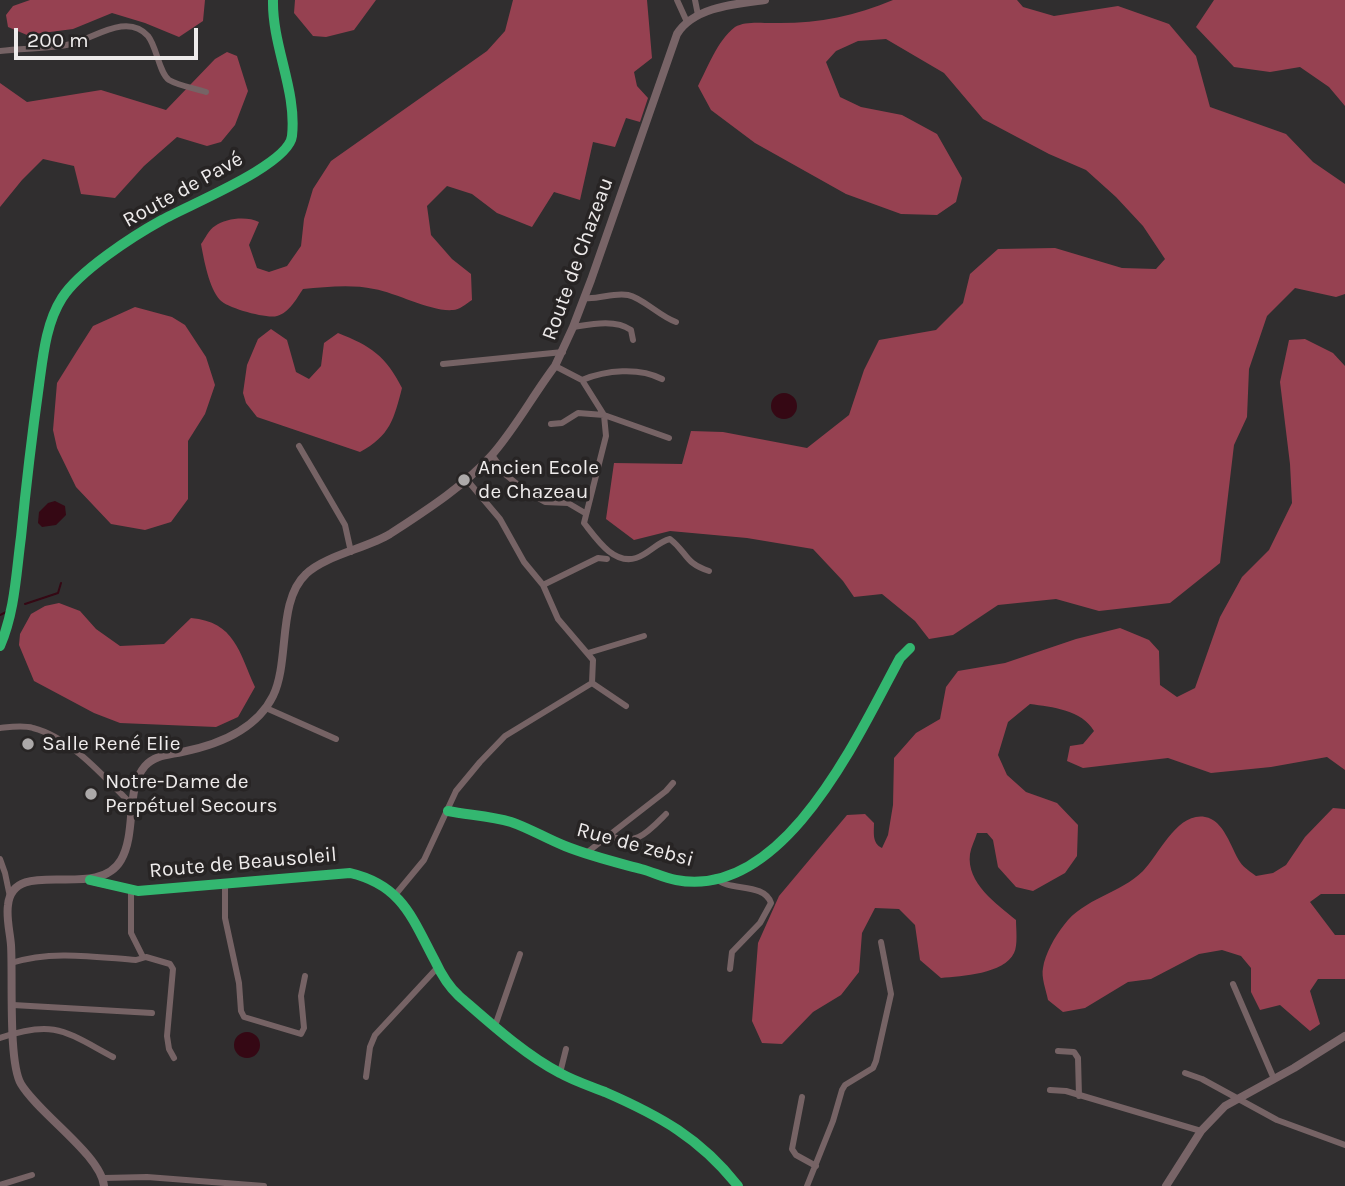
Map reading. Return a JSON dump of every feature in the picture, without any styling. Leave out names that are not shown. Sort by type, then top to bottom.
[{"type":"main road","name":"Route de Chazeau","points":[[90,880],[106,875],[119,863],[127,846],[137,780],[150,760],[205,747],[229,738],[254,720],[265,708],[278,685],[288,617],[298,585],[306,574],[393,532],[467,480],[492,455],[563,352],[672,44],[687,22],[698,15],[722,7],[765,0]]},
{"type":"main road","name":"Route de Beausoleil","points":[[90,880],[131,890],[350,873],[364,876],[386,887],[407,910],[455,993],[560,1073],[647,1111],[678,1130],[717,1159],[738,1186]]},
{"type":"main road","points":[[90,880],[28,880],[10,897],[4,914],[11,963],[14,1062],[20,1083],[100,1170],[104,1182]]},
{"type":"main road","points":[[1166,1186],[1213,1116],[1237,1098],[1345,1036]]},
{"type":"street","name":"Route de Pavé","points":[[0,646],[13,608],[33,429],[50,326],[56,310],[74,284],[145,230],[236,183],[285,152],[292,136],[290,94],[273,0]]},
{"type":"street","points":[[677,0],[687,22]]},
{"type":"street","points":[[695,0],[698,15]]},
{"type":"street","points":[[0,51],[72,44],[111,29],[134,29],[147,35],[169,79],[206,92]]},
{"type":"street","points":[[584,298],[596,300],[621,294],[632,295],[662,317],[676,322]]},
{"type":"street","points":[[573,327],[619,324],[631,330],[633,340]]},
{"type":"street","points":[[443,364],[563,352]]},
{"type":"street","points":[[555,366],[582,380],[604,415],[606,436],[584,523],[606,550],[621,558],[635,558],[670,539],[680,547],[694,566],[709,571]]},
{"type":"street","points":[[582,380],[597,374],[629,372],[643,372],[662,379]]},
{"type":"street","points":[[551,424],[562,423],[578,414],[604,415],[669,438]]},
{"type":"street","points":[[299,446],[345,525],[351,552]]},
{"type":"street","points":[[492,455],[506,475],[527,492],[545,502],[568,503],[585,513]]},
{"type":"street","points":[[467,480],[500,519],[524,562],[543,585],[558,619],[593,660],[593,682]]},
{"type":"street","points":[[543,585],[598,558],[607,559]]},
{"type":"street","points":[[588,653],[644,636]]},
{"type":"street","name":"Rue de zebsi","points":[[448,811],[511,822],[585,854],[676,880],[701,882],[733,873],[768,854],[820,800],[850,752],[900,658],[910,648]]},
{"type":"street","points":[[593,682],[626,706]]},
{"type":"street","points":[[395,895],[424,860],[456,791],[480,762],[505,736],[593,682]]},
{"type":"street","points":[[265,708],[335,739]]},
{"type":"street","points":[[0,727],[30,727],[49,733],[86,759],[133,806]]},
{"type":"street","points":[[585,854],[666,792],[673,783]]},
{"type":"street","points":[[609,835],[625,841],[645,834],[666,814]]},
{"type":"street","points":[[0,859],[10,897]]},
{"type":"street","points":[[715,878],[722,884],[760,891],[767,895],[771,903],[760,923],[732,952],[730,969]]},
{"type":"street","points":[[225,883],[225,918],[244,1017],[300,1034],[304,1028],[301,996],[305,976]]},
{"type":"street","points":[[131,890],[131,933],[143,957]]},
{"type":"street","points":[[807,1186],[842,1090],[845,1085],[873,1068],[876,1061],[891,994],[881,942]]},
{"type":"street","points":[[495,1026],[520,954]]},
{"type":"street","points":[[11,963],[38,955],[136,960],[143,957],[155,958],[172,966],[167,1037],[174,1058]]},
{"type":"street","points":[[366,1077],[370,1047],[375,1035],[438,967]]},
{"type":"street","points":[[1233,984],[1274,1079]]},
{"type":"street","points":[[13,1005],[152,1013]]},
{"type":"street","points":[[0,1038],[13,1033],[56,1028],[113,1057]]},
{"type":"street","points":[[560,1073],[566,1049]]},
{"type":"street","points":[[1058,1052],[1074,1052],[1078,1058],[1079,1096]]},
{"type":"street","points":[[1185,1073],[1202,1079],[1276,1120],[1345,1144]]},
{"type":"street","points":[[1050,1090],[1201,1131]]},
{"type":"street","points":[[802,1097],[792,1149],[796,1155],[816,1166]]},
{"type":"street","points":[[0,1185],[32,1175]]},
{"type":"street","points":[[104,1182],[147,1177],[264,1186]]},
{"type":"shaded area","points":[[30,0],[205,0],[203,21],[179,37],[112,13],[73,29],[27,35],[8,27],[6,15],[13,6]]},
{"type":"shaded area","points":[[295,0],[376,0],[354,30],[326,37],[313,36],[294,13]]},
{"type":"shaded area","points":[[513,0],[647,0],[652,58],[634,72],[637,86],[648,98],[640,122],[626,118],[615,147],[593,142],[580,200],[554,192],[532,227],[497,213],[472,194],[447,186],[427,206],[431,235],[452,259],[471,274],[472,300],[455,310],[435,308],[365,287],[303,289],[285,312],[272,317],[238,309],[220,300],[210,281],[201,244],[211,229],[231,220],[249,219],[259,222],[249,245],[257,268],[269,272],[287,266],[301,246],[304,219],[313,189],[331,161],[487,51],[505,31]]},
{"type":"shaded area","points":[[893,0],[1017,0],[1023,7],[1054,16],[1118,6],[1169,24],[1196,56],[1210,107],[1286,134],[1313,162],[1345,184],[1345,294],[1336,297],[1295,288],[1267,316],[1249,369],[1247,417],[1234,445],[1220,563],[1170,603],[1099,611],[1056,599],[998,605],[953,635],[929,639],[915,621],[882,594],[854,597],[813,549],[747,538],[670,531],[634,540],[606,519],[614,463],[682,464],[691,431],[723,432],[807,448],[849,415],[864,370],[879,340],[936,330],[963,303],[970,274],[998,249],[1055,248],[1122,268],[1156,269],[1165,259],[1143,226],[1086,170],[983,119],[944,73],[886,39],[858,41],[836,51],[826,62],[840,97],[861,107],[902,115],[937,134],[962,178],[956,202],[937,215],[901,214],[846,194],[755,143],[711,110],[698,86],[718,47],[739,25],[834,18]]},
{"type":"shaded area","points":[[1214,0],[1345,0],[1345,106],[1329,87],[1300,67],[1270,72],[1234,67],[1196,27]]},
{"type":"shaded area","points":[[227,52],[237,56],[248,91],[235,125],[221,142],[207,146],[177,137],[144,166],[115,198],[81,194],[74,166],[43,159],[0,207],[0,83],[27,102],[101,90],[166,110],[215,59]]},
{"type":"shaded area","points":[[135,307],[172,317],[185,325],[206,357],[215,385],[205,414],[188,441],[188,499],[171,522],[145,530],[111,524],[76,487],[57,448],[53,430],[57,383],[93,326]]},
{"type":"shaded area","points":[[271,329],[287,340],[296,372],[309,379],[321,366],[324,343],[338,333],[369,348],[383,360],[402,388],[393,418],[378,440],[360,452],[257,417],[246,403],[243,393],[247,365],[258,339]]},
{"type":"shaded area","points":[[1305,339],[1333,353],[1345,366],[1345,770],[1327,757],[1271,767],[1211,773],[1168,758],[1083,768],[1067,761],[1070,746],[1083,744],[1094,731],[1089,724],[1066,711],[1030,704],[1008,722],[998,755],[1007,775],[1026,792],[1057,803],[1078,825],[1077,856],[1065,873],[1033,891],[1016,887],[998,867],[993,840],[987,833],[977,833],[970,854],[973,874],[984,892],[1016,920],[1016,946],[1009,960],[982,973],[941,978],[920,960],[915,925],[899,909],[875,908],[862,933],[859,972],[841,995],[813,1012],[782,1044],[762,1043],[752,1021],[758,943],[779,896],[847,815],[865,814],[874,823],[875,841],[882,848],[888,835],[893,805],[894,758],[916,733],[940,719],[946,687],[958,671],[1005,663],[1076,639],[1120,628],[1149,640],[1159,651],[1160,685],[1177,697],[1195,688],[1220,617],[1242,577],[1269,550],[1292,503],[1280,382],[1289,340]]},
{"type":"shaded area","points":[[784,393],[793,397],[797,406],[793,415],[784,419],[775,415],[771,406],[775,397]]},
{"type":"shaded area","points":[[55,501],[65,506],[66,515],[56,525],[42,527],[38,523],[39,512],[48,503]]},
{"type":"shaded area","points":[[59,603],[80,611],[96,629],[120,646],[164,644],[191,618],[206,621],[226,632],[234,641],[255,687],[238,717],[216,727],[120,723],[94,713],[34,681],[19,645],[20,634],[31,614],[45,606]]},
{"type":"shaded area","points":[[1333,808],[1345,809],[1345,894],[1321,894],[1310,902],[1335,935],[1345,935],[1345,979],[1318,979],[1310,991],[1320,1024],[1310,1031],[1280,1005],[1260,1010],[1251,992],[1251,968],[1241,956],[1222,950],[1199,954],[1151,979],[1128,982],[1085,1008],[1063,1012],[1048,1000],[1043,975],[1044,963],[1057,934],[1082,908],[1134,879],[1186,821],[1195,817],[1212,819],[1226,835],[1240,862],[1256,876],[1273,873],[1286,865],[1305,837]]},
{"type":"shaded area","points":[[247,1032],[256,1036],[260,1045],[256,1054],[247,1058],[238,1054],[234,1045],[238,1036]]},
{"type":"waterway","points":[[25,604],[58,593],[61,583]]},
{"type":"waterway","points":[[0,615],[8,611]]},
{"type":"cycle path","points":[[0,646],[14,592],[44,351],[57,308],[62,298],[81,277],[122,245],[162,220],[236,183],[274,159],[287,147],[292,136],[293,119],[276,34],[273,0]]},
{"type":"cycle path","points":[[448,811],[511,822],[574,850],[672,879],[715,880],[751,865],[784,839],[814,805],[840,767],[900,658],[910,648]]},
{"type":"cycle path","points":[[90,880],[138,891],[350,873],[368,878],[394,895],[403,905],[448,984],[495,1027],[521,1048],[560,1073],[625,1101],[678,1130],[709,1154],[738,1186]]},
{"type":"place","name":"Ancien Ecole de Chazeau","points":[[464,480]]},
{"type":"place","name":"Salle René Elie","points":[[28,744]]},
{"type":"place","name":"Notre-Dame de Perpétuel Secours","points":[[91,794]]}]
